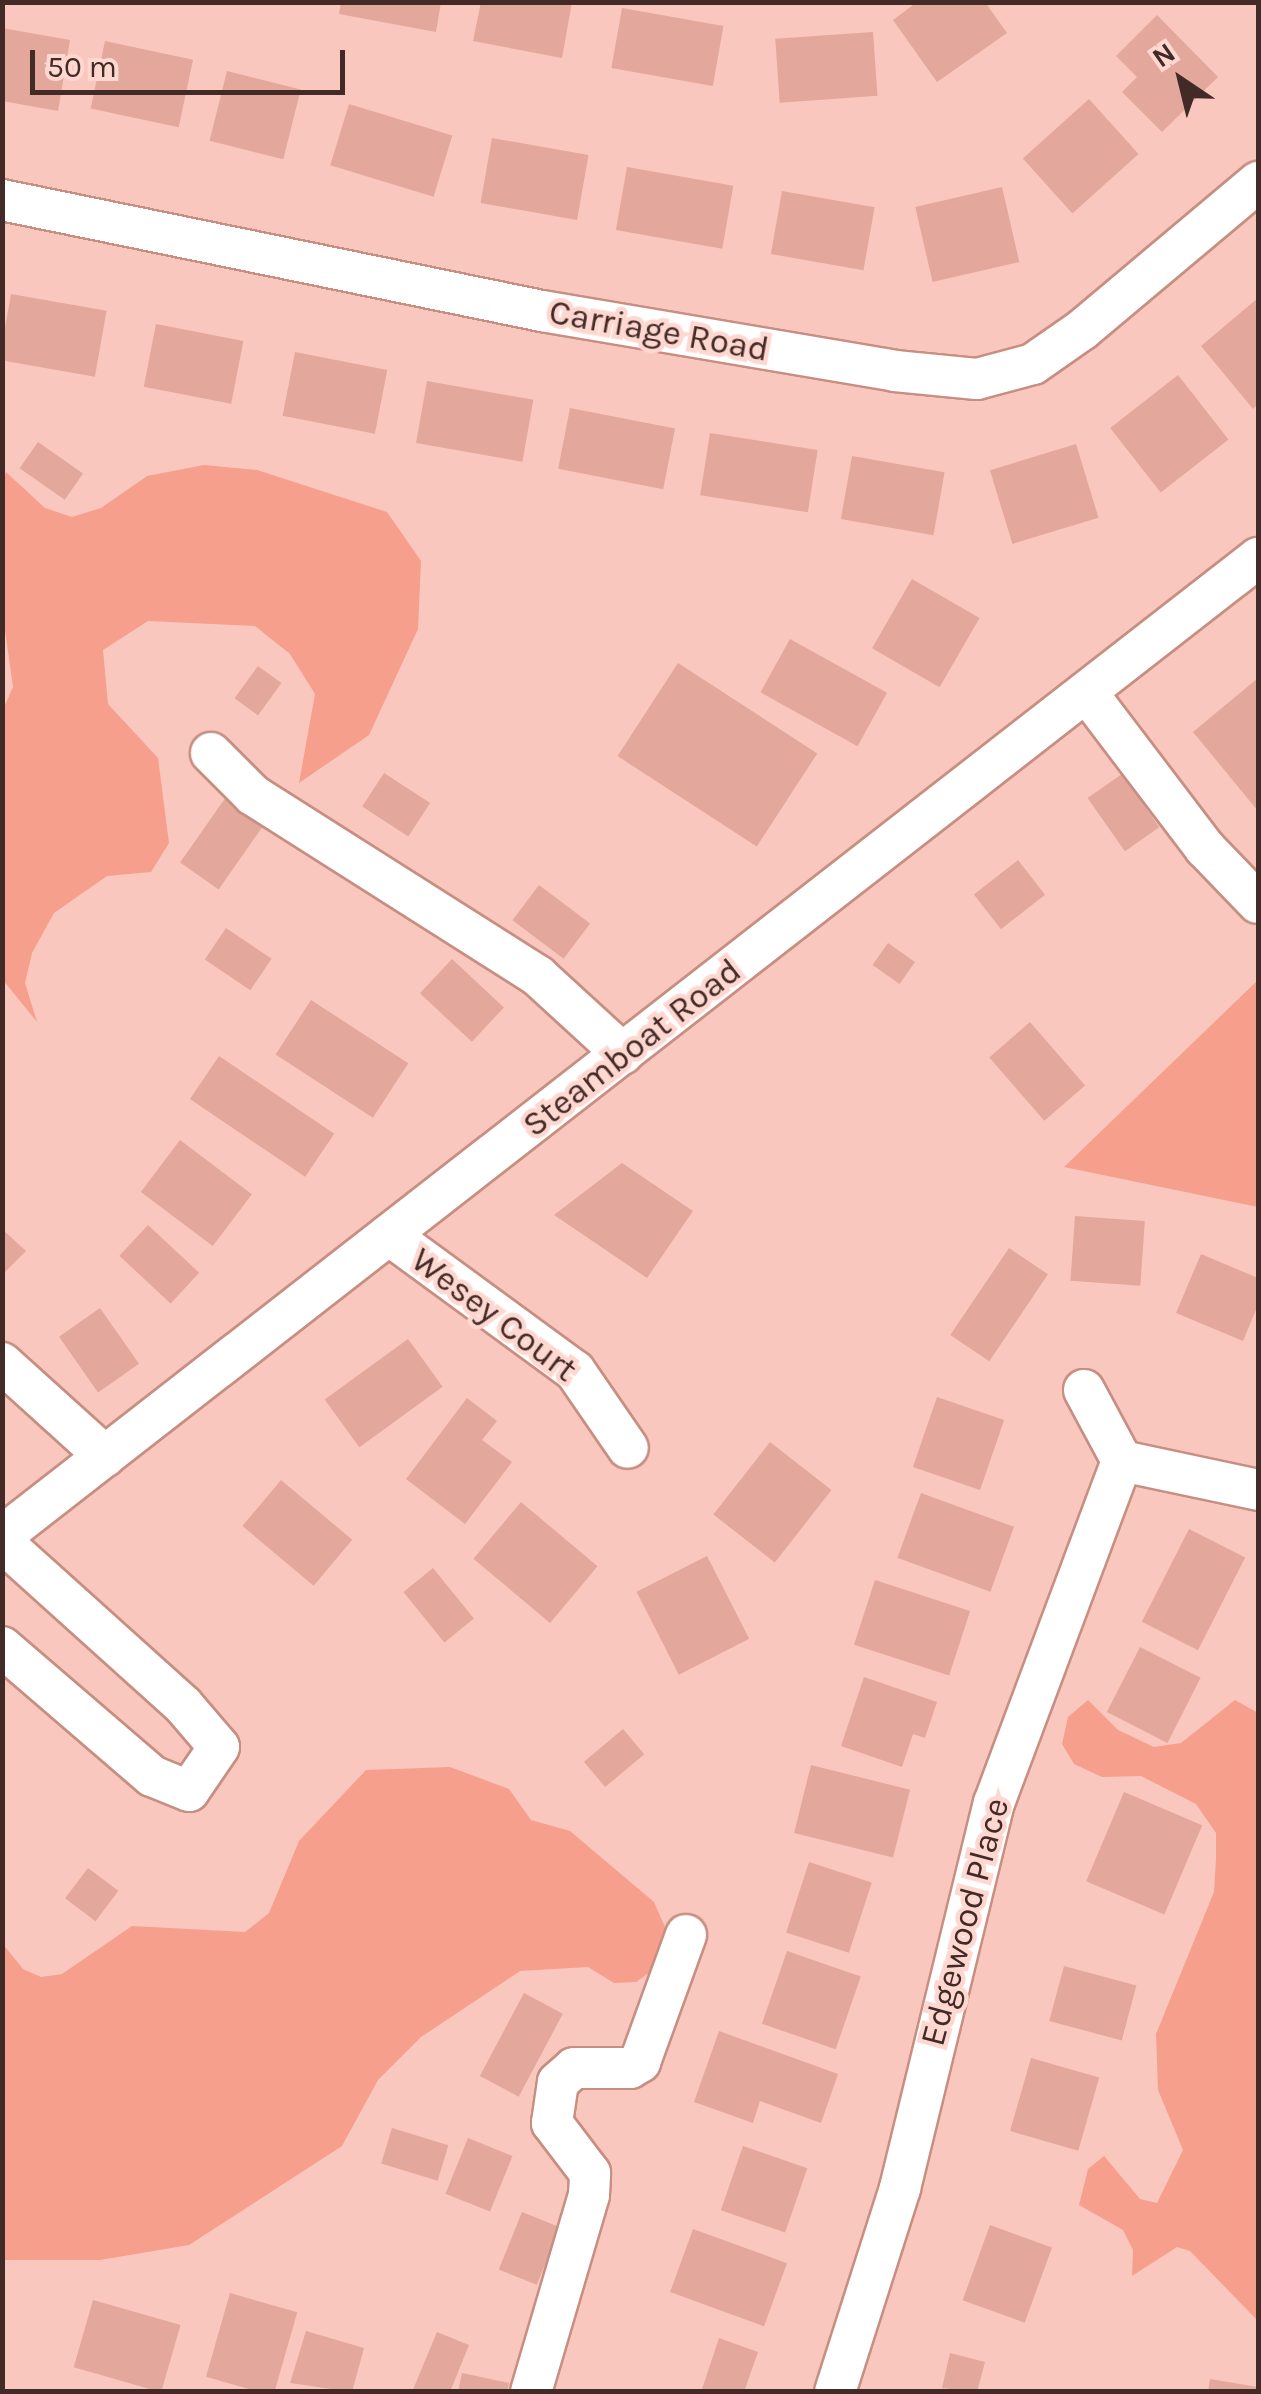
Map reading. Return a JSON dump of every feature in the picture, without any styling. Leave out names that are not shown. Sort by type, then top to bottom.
[{"type":"street","name":"Carriage Road","points":[[2,200],[542,310],[895,371],[978,379],[1032,364],[1082,330],[1258,182]]},
{"type":"street","name":"Steamboat Road","points":[[2,1539],[1258,558]]},
{"type":"street","points":[[1088,694],[1205,848],[1258,902]]},
{"type":"street","points":[[211,753],[253,795],[538,976],[624,1054]]},
{"type":"street","name":"Wesey Court","points":[[389,1235],[575,1371],[628,1448]]},
{"type":"street","points":[[2,1363],[105,1456]]},
{"type":"street","points":[[1084,1390],[1122,1460],[1258,1490]]},
{"type":"street","name":"Edgewood Place","points":[[835,2392],[900,2188],[994,1802],[1122,1460]]},
{"type":"street","points":[[2,1539],[183,1706],[219,1747],[189,1791],[152,1776],[2,1648]]},
{"type":"street","points":[[531,2392],[589,2196],[590,2173],[552,2123],[558,2082],[574,2068],[630,2068],[640,2062],[686,1935]]},
{"type":"shaded area","points":[[204,465],[257,470],[387,512],[421,561],[418,629],[369,735],[299,783],[315,694],[290,654],[255,626],[148,621],[103,650],[108,704],[158,758],[169,843],[151,872],[107,876],[54,913],[32,953],[25,983],[37,1022],[3,980],[2,712],[13,687],[3,616],[6,472],[45,508],[72,517],[101,508],[147,476]]},
{"type":"shaded area","points":[[1258,980],[1258,1207],[1064,1167]]},
{"type":"shaded area","points":[[1088,1700],[1118,1730],[1154,1747],[1181,1743],[1235,1700],[1258,1713],[1258,2321],[1190,2251],[1177,2247],[1132,2276],[1133,2250],[1123,2230],[1079,2205],[1088,2169],[1104,2156],[1140,2199],[1157,2203],[1183,2150],[1158,2090],[1156,2034],[1214,1892],[1216,1859],[1216,1833],[1196,1804],[1141,1776],[1102,1777],[1074,1764],[1062,1744],[1068,1717]]},
{"type":"shaded area","points":[[450,1767],[509,1789],[531,1820],[570,1831],[654,1902],[668,1934],[656,1968],[636,1982],[614,1983],[588,1967],[520,1971],[421,2037],[378,2080],[342,2146],[189,2245],[100,2260],[3,2260],[2,1943],[23,1969],[41,1977],[62,1974],[132,1926],[245,1932],[269,1913],[299,1841],[366,1770]]},
{"type":"building","points":[[341,2],[441,2],[436,32],[339,14]]},
{"type":"building","points":[[481,2],[572,2],[562,58],[473,41]]},
{"type":"building","points":[[917,2],[985,2],[1007,33],[937,82],[893,20]]},
{"type":"building","points":[[622,8],[723,26],[713,86],[611,68]]},
{"type":"building","points":[[1157,15],[1218,77],[1162,132],[1122,92],[1137,77],[1116,56]]},
{"type":"building","points":[[2,28],[70,40],[58,111],[2,101]]},
{"type":"building","points":[[873,32],[877,96],[780,103],[775,39]]},
{"type":"building","points":[[105,41],[193,60],[179,127],[91,108]]},
{"type":"building","points":[[227,71],[301,89],[283,159],[210,141]]},
{"type":"building","points":[[1089,99],[1139,154],[1072,214],[1023,159]]},
{"type":"building","points":[[349,104],[452,136],[434,197],[330,165]]},
{"type":"building","points":[[492,138],[589,155],[577,220],[481,203]]},
{"type":"building","points":[[627,167],[733,186],[722,249],[616,230]]},
{"type":"building","points":[[1002,187],[1019,262],[933,282],[915,207]]},
{"type":"building","points":[[782,191],[875,207],[863,270],[771,254]]},
{"type":"building","points":[[11,294],[107,311],[95,377],[2,360]]},
{"type":"building","points":[[1258,298],[1258,404],[1253,409],[1201,346]]},
{"type":"building","points":[[156,324],[243,341],[231,404],[144,387]]},
{"type":"building","points":[[295,352],[387,370],[375,434],[283,416]]},
{"type":"building","points":[[1178,375],[1228,440],[1161,493],[1110,428]]},
{"type":"building","points":[[427,381],[533,400],[522,462],[416,443]]},
{"type":"building","points":[[570,408],[675,428],[663,489],[558,469]]},
{"type":"building","points":[[710,433],[818,450],[808,512],[700,495]]},
{"type":"building","points":[[38,442],[83,474],[65,500],[20,468]]},
{"type":"building","points":[[1076,444],[1099,518],[1012,544],[990,470]]},
{"type":"building","points":[[852,456],[945,472],[933,535],[841,519]]},
{"type":"building","points":[[912,579],[980,618],[940,687],[872,648]]},
{"type":"building","points":[[790,639],[887,693],[858,746],[760,692]]},
{"type":"building","points":[[678,663],[817,753],[757,847],[618,756]]},
{"type":"building","points":[[258,666],[281,683],[258,715],[234,698]]},
{"type":"building","points":[[1258,678],[1258,811],[1193,732]]},
{"type":"building","points":[[384,773],[430,803],[408,837],[362,807]]},
{"type":"building","points":[[1122,774],[1159,827],[1125,851],[1088,798]]},
{"type":"building","points":[[226,797],[265,824],[219,889],[180,863]]},
{"type":"building","points":[[1018,860],[1045,895],[1001,929],[974,894]]},
{"type":"building","points":[[539,885],[590,924],[564,959],[513,920]]},
{"type":"building","points":[[226,928],[272,959],[250,990],[205,960]]},
{"type":"building","points":[[888,943],[915,962],[900,984],[873,965]]},
{"type":"building","points":[[452,959],[504,1007],[472,1042],[420,993]]},
{"type":"building","points":[[311,1000],[408,1063],[373,1118],[276,1055]]},
{"type":"building","points":[[1030,1022],[1085,1085],[1044,1121],[989,1057]]},
{"type":"building","points":[[219,1056],[334,1134],[305,1177],[190,1099]]},
{"type":"building","points":[[180,1140],[252,1194],[213,1246],[141,1192]]},
{"type":"building","points":[[622,1163],[693,1211],[647,1278],[554,1215]]},
{"type":"building","points":[[1075,1216],[1145,1221],[1140,1286],[1070,1281]]},
{"type":"building","points":[[148,1225],[199,1273],[171,1303],[119,1256]]},
{"type":"building","points":[[2,1229],[26,1251],[2,1275]]},
{"type":"building","points":[[1009,1248],[1048,1274],[989,1361],[950,1335]]},
{"type":"building","points":[[1201,1254],[1258,1278],[1258,1305],[1243,1341],[1176,1313]]},
{"type":"building","points":[[100,1308],[139,1364],[98,1392],[59,1337]]},
{"type":"building","points":[[408,1339],[443,1387],[359,1447],[325,1400]]},
{"type":"building","points":[[937,1397],[1004,1420],[980,1490],[913,1467]]},
{"type":"building","points":[[467,1398],[497,1421],[482,1440],[512,1462],[465,1524],[406,1479]]},
{"type":"building","points":[[770,1442],[831,1490],[775,1563],[713,1514]]},
{"type":"building","points":[[281,1480],[352,1540],[314,1586],[242,1526]]},
{"type":"building","points":[[921,1493],[1014,1527],[990,1592],[897,1558]]},
{"type":"building","points":[[521,1502],[598,1566],[550,1623],[473,1559]]},
{"type":"building","points":[[1189,1529],[1245,1558],[1198,1650],[1142,1622]]},
{"type":"building","points":[[707,1556],[749,1639],[679,1675],[637,1592]]},
{"type":"building","points":[[433,1568],[474,1619],[444,1642],[403,1592]]},
{"type":"building","points":[[875,1580],[970,1611],[949,1676],[854,1645]]},
{"type":"building","points":[[1140,1647],[1201,1678],[1167,1743],[1107,1712]]},
{"type":"building","points":[[864,1677],[937,1702],[925,1738],[913,1734],[902,1767],[841,1746]]},
{"type":"building","points":[[623,1729],[644,1754],[605,1787],[584,1762]]},
{"type":"building","points":[[811,1765],[910,1790],[893,1858],[794,1833]]},
{"type":"building","points":[[1124,1792],[1202,1825],[1164,1915],[1086,1881]]},
{"type":"building","points":[[809,1862],[872,1882],[849,1953],[786,1932]]},
{"type":"building","points":[[88,1868],[118,1891],[95,1921],[65,1898]]},
{"type":"building","points":[[787,1951],[861,1976],[836,2049],[762,2024]]},
{"type":"building","points":[[1064,1966],[1136,1985],[1122,2040],[1049,2021]]},
{"type":"building","points":[[524,1993],[563,2014],[519,2097],[480,2076]]},
{"type":"building","points":[[719,2031],[838,2074],[821,2123],[760,2101],[753,2123],[694,2102]]},
{"type":"building","points":[[1031,2058],[1099,2078],[1078,2151],[1010,2131]]},
{"type":"building","points":[[392,2128],[448,2145],[438,2181],[381,2163]]},
{"type":"building","points":[[468,2138],[513,2156],[490,2212],[446,2194]]},
{"type":"building","points":[[743,2146],[807,2168],[785,2232],[721,2210]]},
{"type":"building","points":[[522,2212],[560,2227],[537,2285],[499,2269]]},
{"type":"building","points":[[990,2225],[1052,2248],[1025,2323],[963,2300]]},
{"type":"building","points":[[693,2229],[787,2263],[764,2326],[670,2292]]},
{"type":"building","points":[[230,2293],[297,2312],[274,2392],[260,2392],[206,2377]]},
{"type":"building","points":[[93,2300],[180,2325],[161,2392],[74,2367]]},
{"type":"building","points":[[306,2331],[364,2348],[352,2392],[290,2383]]},
{"type":"building","points":[[437,2332],[469,2345],[450,2392],[412,2392]]},
{"type":"building","points":[[719,2338],[758,2352],[744,2392],[701,2392]]},
{"type":"building","points":[[950,2353],[985,2362],[977,2392],[942,2388]]},
{"type":"building","points":[[462,2373],[509,2383],[507,2392],[458,2392]]},
{"type":"building","points":[[1210,2379],[1258,2387],[1258,2392],[1208,2392]]}]
